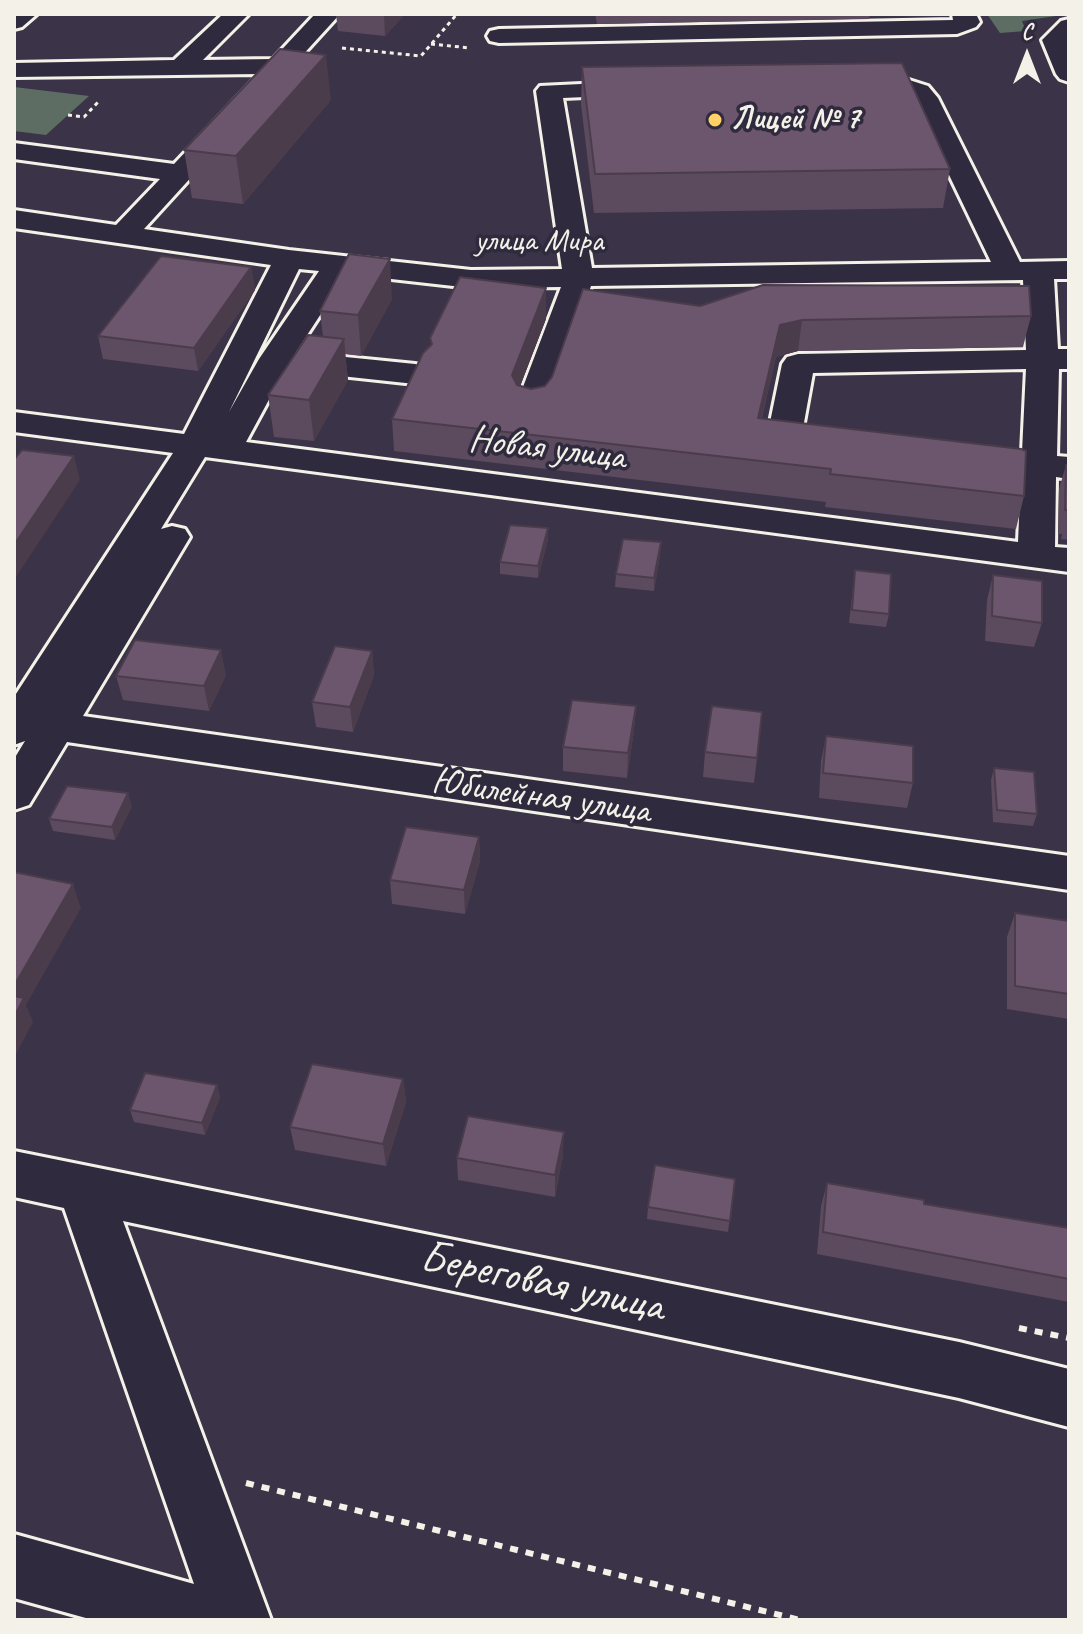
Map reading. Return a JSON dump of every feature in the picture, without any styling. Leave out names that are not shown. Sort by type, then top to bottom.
[{"type":"street","points":[[14,22],[25,14]]},
{"type":"street","points":[[181,67],[237,14]]},
{"type":"street","points":[[123,235],[328,14]]},
{"type":"street","points":[[515,14],[536,27],[559,34]]},
{"type":"street","points":[[894,28],[929,14]]},
{"type":"street","points":[[499,36],[957,27],[968,22],[964,14]]},
{"type":"street","points":[[1069,26],[1054,40],[1069,74]]},
{"type":"street","points":[[14,70],[278,66]]},
{"type":"street","points":[[824,86],[886,85],[919,91],[1039,270],[1056,360],[1052,557]]},
{"type":"street","points":[[532,408],[579,278],[549,91],[669,89]]},
{"type":"street","points":[[14,151],[180,173]]},
{"type":"street","name":"улица Мира","points":[[14,219],[289,259],[471,279],[1039,270]]},
{"type":"street","points":[[210,447],[289,259]]},
{"type":"street","points":[[14,794],[26,725],[210,447],[275,359],[338,265]]},
{"type":"street","points":[[275,359],[415,374]]},
{"type":"street","points":[[859,445],[784,437],[798,364],[1056,360]]},
{"type":"street","name":"Новая улица","points":[[14,422],[1052,557]]},
{"type":"street","points":[[934,453],[1054,467]]},
{"type":"street","name":"Юбилейная улица","points":[[26,725],[1069,873]]},
{"type":"street","name":"Береговая улица","points":[[14,1174],[944,1366],[1069,1398]]},
{"type":"street","points":[[84,1188],[239,1620]]},
{"type":"street","points":[[14,1566],[207,1620]]},
{"type":"path","points":[[302,44],[421,56],[457,14]]},
{"type":"path","points":[[184,1468],[800,1620]]},
{"type":"green space","points":[[987,14],[1056,16],[1022,21],[1026,31],[1000,33]]},
{"type":"green space","points":[[14,87],[89,96],[46,135],[14,131]]},
{"type":"building","points":[[280,49],[326,55],[236,156],[184,150]]},
{"type":"building","points":[[902,63],[950,169],[595,174],[582,67]]},
{"type":"building","points":[[349,254],[390,259],[358,315],[320,311]]},
{"type":"building","points":[[161,256],[251,267],[194,348],[98,336]]},
{"type":"building","points":[[460,277],[546,288],[512,375],[517,385],[531,389],[545,386],[552,377],[583,289],[700,306],[763,285],[1029,286],[1031,316],[802,320],[780,325],[758,418],[1021,449],[1026,451],[1024,496],[830,474],[831,469],[392,419],[423,353],[432,344],[430,338]]},
{"type":"building","points":[[308,335],[344,339],[309,400],[268,395]]},
{"type":"building","points":[[22,450],[74,456],[14,545],[14,460]]},
{"type":"building","points":[[1066,465],[1069,466],[1069,510],[1065,510]]},
{"type":"building","points":[[510,525],[548,528],[538,566],[500,562]]},
{"type":"building","points":[[623,539],[661,542],[654,578],[616,574]]},
{"type":"building","points":[[855,570],[891,574],[889,614],[852,610]]},
{"type":"building","points":[[993,575],[1042,581],[1042,623],[992,616]]},
{"type":"building","points":[[135,640],[221,650],[204,686],[116,676]]},
{"type":"building","points":[[335,646],[372,651],[350,707],[312,702]]},
{"type":"building","points":[[572,700],[636,706],[628,753],[563,747]]},
{"type":"building","points":[[712,706],[762,712],[757,758],[705,752]]},
{"type":"building","points":[[826,736],[913,746],[913,783],[823,773]]},
{"type":"building","points":[[994,768],[1034,772],[1037,814],[997,810]]},
{"type":"building","points":[[67,786],[128,793],[112,827],[49,819]]},
{"type":"building","points":[[406,827],[479,837],[464,890],[390,880]]},
{"type":"building","points":[[14,872],[73,884],[14,986]]},
{"type":"building","points":[[1015,913],[1069,921],[1069,994],[1015,986]]},
{"type":"building","points":[[14,996],[24,998],[14,1017]]},
{"type":"building","points":[[312,1064],[403,1079],[383,1144],[290,1127]]},
{"type":"building","points":[[145,1073],[217,1085],[202,1123],[130,1110]]},
{"type":"building","points":[[468,1116],[564,1132],[555,1175],[457,1158]]},
{"type":"building","points":[[655,1165],[735,1179],[730,1221],[648,1207]]},
{"type":"building","points":[[827,1183],[924,1200],[924,1204],[1069,1228],[1069,1279],[823,1232]]},
{"type":"place","name":"Лицей № 7","points":[[715,120]]}]
